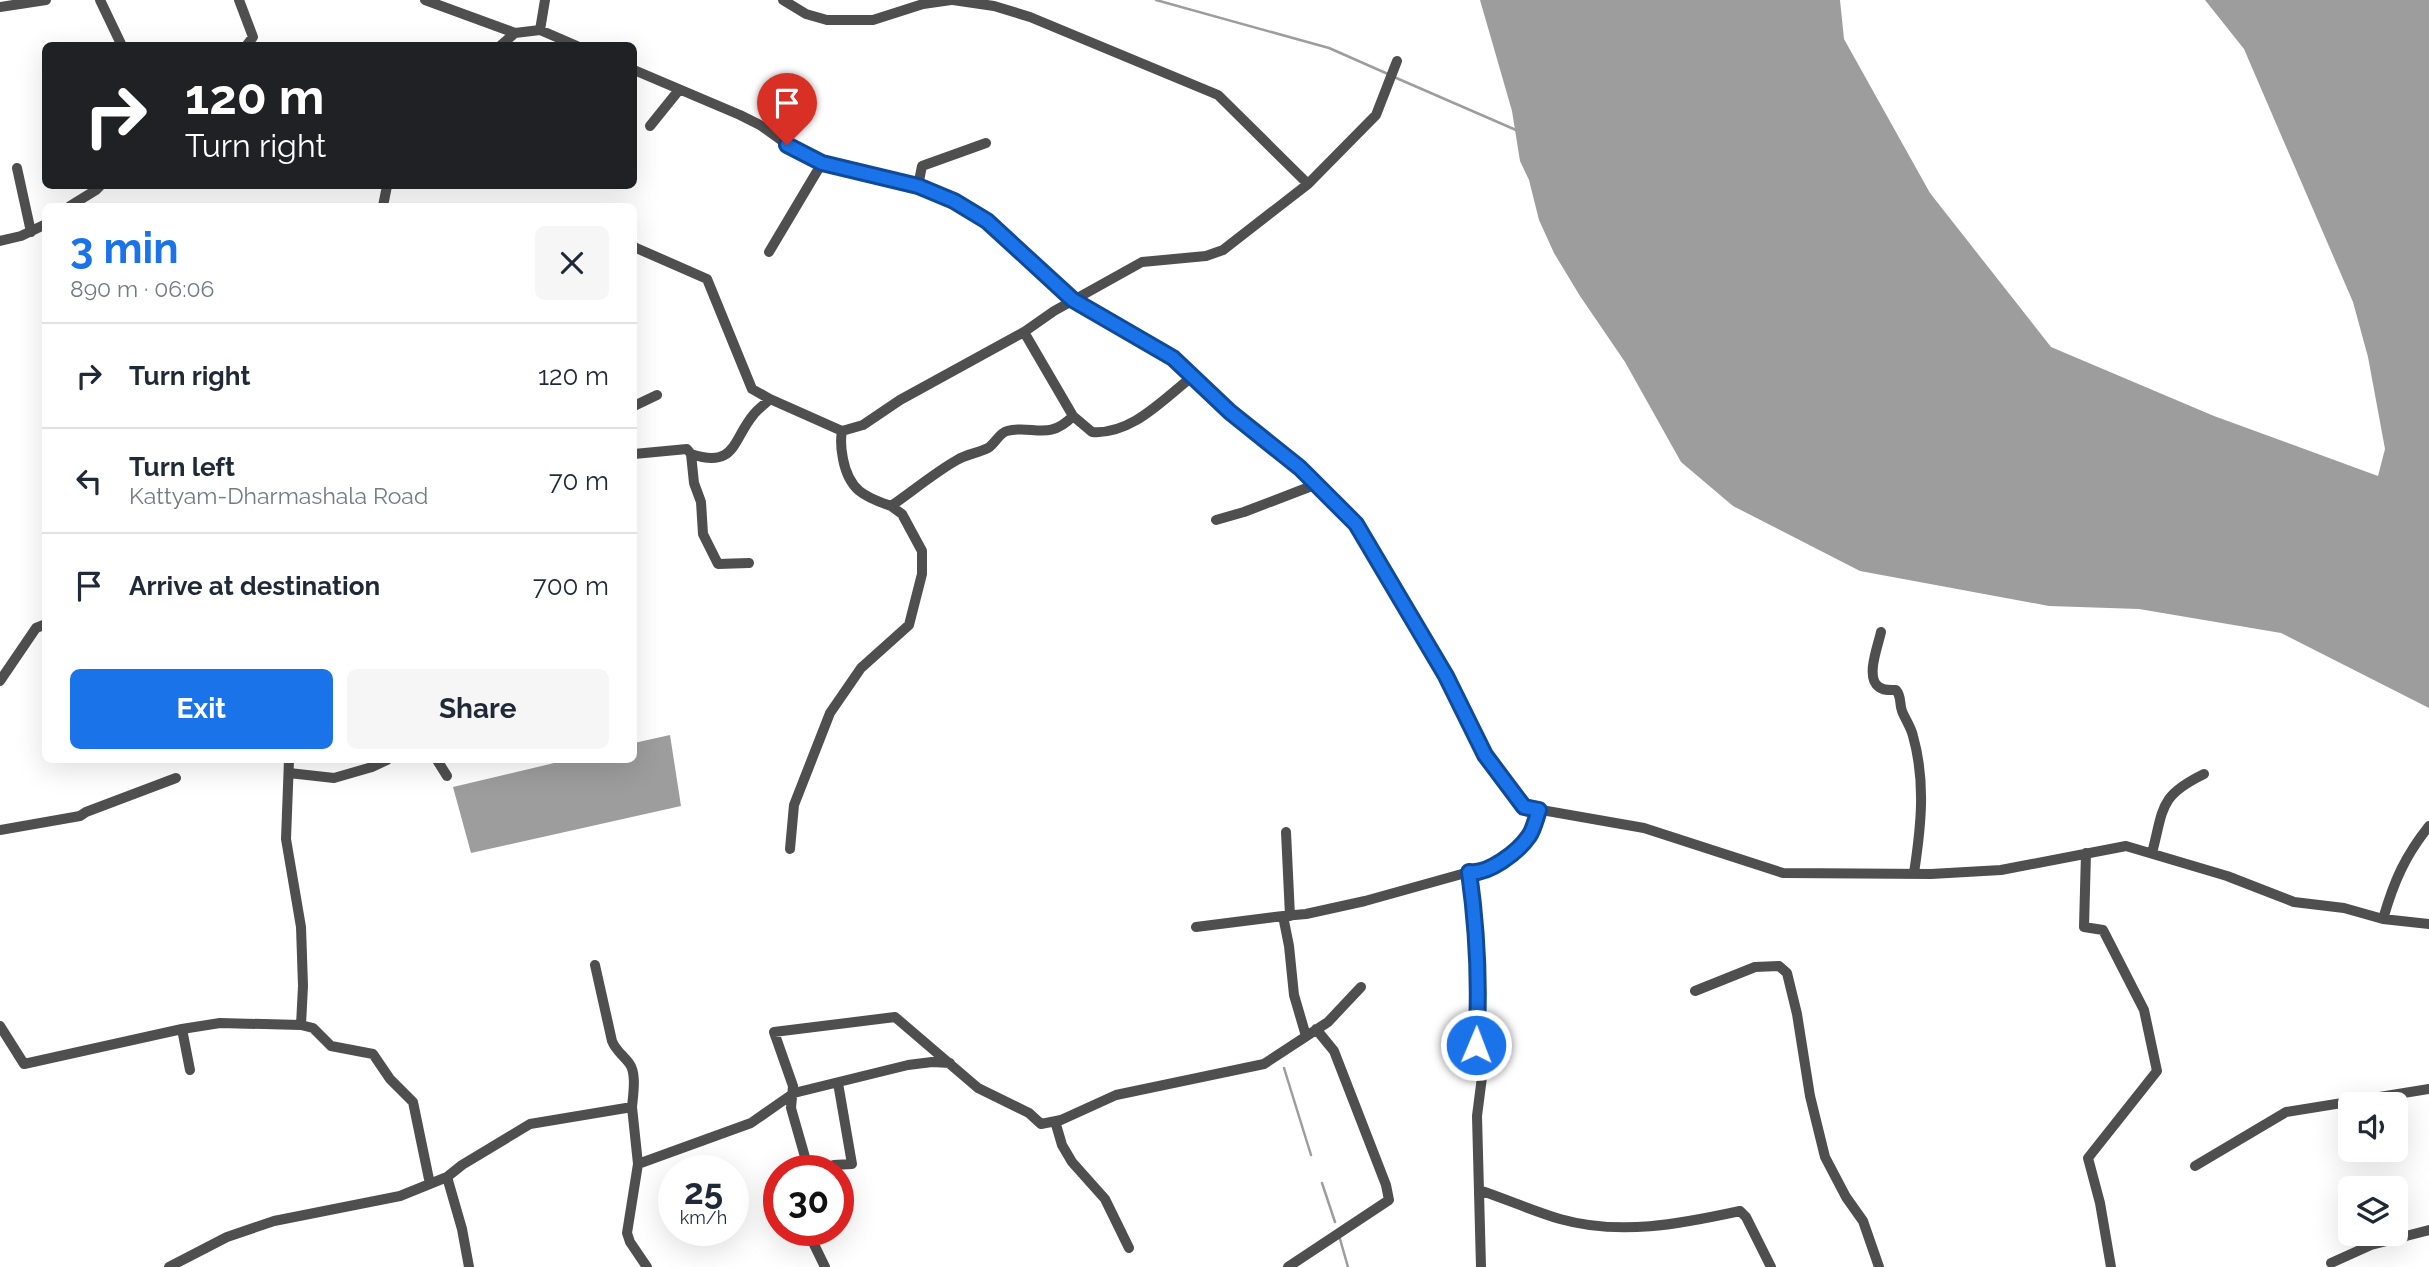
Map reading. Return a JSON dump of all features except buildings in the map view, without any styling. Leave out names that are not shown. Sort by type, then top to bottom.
[{"type":"street","points":[[0,7],[46,0]]},
{"type":"street","points":[[100,0],[120,42]]},
{"type":"street","points":[[239,0],[253,37],[249,42]]},
{"type":"street","points":[[425,0],[515,33],[540,30],[568,42]]},
{"type":"street","points":[[540,30],[545,0]]},
{"type":"street","points":[[783,0],[806,14],[827,20],[873,20],[923,4],[952,0],[994,6],[1030,17],[1218,95],[1308,184]]},
{"type":"street","points":[[505,42],[515,33]]},
{"type":"street","points":[[637,248],[707,279],[752,389],[842,431],[863,425],[900,400],[1024,332],[1073,300],[1142,262],[1206,256],[1223,250],[1308,184],[1376,116],[1396,66]]},
{"type":"street","points":[[637,71],[750,120],[799,153],[822,163],[918,186],[954,201],[987,221],[1073,300],[1173,358],[1230,412],[1300,468],[1356,524],[1446,676],[1485,755],[1524,807],[1644,828],[1783,873],[2001,870],[2126,846],[2227,876],[2294,902],[2344,908],[2383,919],[2429,927]]},
{"type":"street","points":[[650,126],[679,90]]},
{"type":"street","points":[[918,186],[922,166],[986,143]]},
{"type":"street","points":[[769,251],[822,163]]},
{"type":"street","points":[[17,168],[31,232]]},
{"type":"street","points":[[75,203],[98,189]]},
{"type":"street","points":[[0,241],[42,227]]},
{"type":"street","points":[[1024,332],[1073,416],[1092,432],[1114,431],[1135,421],[1192,377]]},
{"type":"street","points":[[637,405],[657,395]]},
{"type":"street","points":[[691,454],[720,457],[730,452],[754,414],[770,399]]},
{"type":"street","points":[[891,506],[960,457],[989,448],[1003,432],[1037,432],[1065,424],[1073,416]]},
{"type":"street","points":[[790,849],[794,806],[830,713],[861,668],[909,625],[922,574],[922,551],[902,514],[891,506],[863,495],[850,482],[841,448],[842,431]]},
{"type":"street","points":[[637,454],[687,449],[691,454],[694,482],[701,502],[703,534],[718,564],[749,563]]},
{"type":"street","points":[[1216,520],[1317,484]]},
{"type":"street","points":[[3,676],[36,628],[42,626]]},
{"type":"street","points":[[1881,632],[1873,678],[1883,690],[1896,690],[1900,696],[1903,713],[1913,733],[1919,764],[1922,821],[1914,873]]},
{"type":"street","points":[[289,763],[286,839],[301,927],[302,1025]]},
{"type":"street","points":[[439,763],[447,776]]},
{"type":"street","points":[[289,773],[334,778],[361,765]]},
{"type":"street","points":[[2152,853],[2171,794],[2181,785],[2204,774]]},
{"type":"street","points":[[0,830],[80,816],[176,778]]},
{"type":"street","points":[[1196,927],[1286,916],[1387,896],[1469,872],[1488,870],[1530,835],[1539,810]]},
{"type":"street","points":[[2383,919],[2400,869],[2416,841],[2429,826]]},
{"type":"street","points":[[1286,832],[1286,916],[1294,995],[1306,1036]]},
{"type":"street","points":[[2086,853],[2084,927],[2103,930],[2115,952],[2144,1010],[2157,1071],[2088,1158],[2100,1203],[2111,1267]]},
{"type":"street","points":[[1469,872],[1475,933],[1478,1024],[1476,1050],[1482,1077],[1477,1116],[1481,1267]]},
{"type":"street","points":[[595,965],[612,1041],[633,1071],[632,1107],[638,1164],[627,1233],[647,1267]]},
{"type":"street","points":[[1695,991],[1755,967],[1779,966],[1787,973],[1797,1014],[1810,1096],[1825,1157],[1846,1197],[1863,1221],[1879,1267]]},
{"type":"street","points":[[804,1155],[791,1108],[794,1093],[774,1032],[895,1017],[978,1088],[1029,1113],[1041,1124],[1055,1121],[1116,1095],[1264,1064],[1328,1022],[1361,987]]},
{"type":"street","points":[[0,1026],[24,1065],[220,1023],[302,1025],[313,1028],[331,1046],[373,1054],[390,1079],[413,1102],[430,1184]]},
{"type":"street","points":[[182,1029],[190,1070]]},
{"type":"street","points":[[1288,1267],[1389,1200],[1386,1185],[1334,1051],[1317,1029]]},
{"type":"street","points":[[638,1164],[740,1127],[794,1093],[921,1063],[950,1063]]},
{"type":"street","points":[[838,1083],[850,1155]]},
{"type":"street","points":[[2195,1166],[2286,1112],[2429,1089]]},
{"type":"street","points":[[169,1267],[227,1237],[274,1221],[400,1196],[447,1177],[530,1124],[632,1107]]},
{"type":"street","points":[[1055,1121],[1062,1145],[1072,1162],[1105,1199],[1129,1248]]},
{"type":"street","points":[[447,1177],[462,1229],[469,1267]]},
{"type":"street","points":[[1479,1190],[1561,1219],[1618,1228],[1669,1226],[1740,1211],[1746,1217],[1771,1267]]},
{"type":"street","points":[[2329,1266],[2371,1245],[2429,1230]]},
{"type":"street","points":[[815,1246],[825,1267]]},
{"type":"shaded area","points":[[1480,0],[1840,0],[1844,39],[1930,193],[2051,347],[2214,416],[2378,476],[2385,449],[2368,357],[2353,302],[2244,49],[2205,0],[2429,0],[2429,708],[2281,633],[2139,609],[2049,606],[1860,571],[1733,506],[1681,462],[1625,362],[1554,253],[1539,220],[1529,180],[1520,161],[1512,111]]},
{"type":"shaded area","points":[[670,735],[681,806],[471,853],[453,787],[554,763],[637,763],[637,742]]},
{"type":"waterway","points":[[1156,0],[1329,48],[1388,74]]},
{"type":"waterway","points":[[1394,77],[1516,130]]},
{"type":"waterway","points":[[1284,1068],[1311,1155]]},
{"type":"waterway","points":[[1322,1183],[1335,1222]]},
{"type":"waterway","points":[[1340,1239],[1348,1267]]},
{"type":"route","points":[[787,145],[822,163],[918,186],[954,201],[987,221],[1073,300],[1173,358],[1230,412],[1300,468],[1356,524],[1446,676],[1485,755],[1524,807],[1539,810],[1530,835],[1518,847],[1488,870],[1469,872],[1474,904],[1477,977],[1476,1045]]}]
